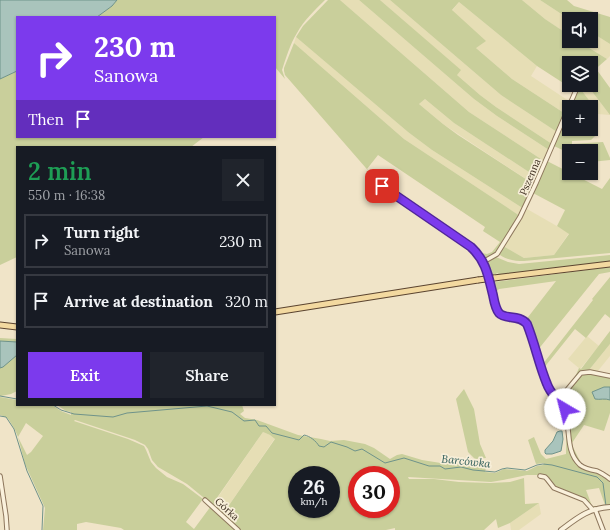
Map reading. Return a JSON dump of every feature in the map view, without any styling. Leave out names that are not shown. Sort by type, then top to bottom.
[{"type":"main road","points":[[276,312],[478,280],[610,264]]},
{"type":"main road","points":[[0,325],[16,327]]},
{"type":"street","name":"Pszenna","points":[[484,262],[497,254],[520,217],[575,92]]},
{"type":"street","points":[[382,186],[471,247],[484,262],[488,272],[494,302],[498,311],[502,316],[519,318],[527,324],[547,385],[564,410],[567,420],[569,445],[574,457],[579,464],[585,468],[602,474],[610,479]]},
{"type":"street","points":[[564,410],[565,393],[581,373],[590,372],[610,376]]},
{"type":"street","points":[[0,476],[7,530]]},
{"type":"street","points":[[540,476],[548,479],[554,488],[584,500],[594,510],[603,530]]},
{"type":"street","name":"Górka","points":[[205,500],[238,530]]},
{"type":"street","points":[[561,530],[580,517],[594,510],[610,507]]},
{"type":"shaded area","points":[[340,0],[359,0],[474,99],[549,150],[544,161],[469,112]]},
{"type":"shaded area","points":[[380,0],[390,0],[501,95],[557,132],[552,144],[480,95],[456,74],[460,70]]},
{"type":"shaded area","points":[[522,0],[540,0],[562,14],[562,30],[545,19]]},
{"type":"shaded area","points":[[459,2],[537,66],[531,76],[567,100],[562,100],[562,112],[512,79],[475,47],[485,41],[452,11]]},
{"type":"shaded area","points":[[598,36],[610,44],[610,56],[607,59],[589,48],[598,48]]},
{"type":"shaded area","points":[[296,37],[408,132],[432,150],[524,209],[520,216],[404,139],[294,43]]},
{"type":"shaded area","points":[[583,92],[592,92],[610,115],[598,114],[598,100],[589,100]]},
{"type":"shaded area","points":[[425,99],[454,123],[538,178],[535,185],[443,124],[419,104]]},
{"type":"shaded area","points":[[527,209],[569,233],[554,255],[524,258],[503,246],[517,227]]},
{"type":"shaded area","points":[[587,336],[599,346],[580,369],[568,359]]},
{"type":"shaded area","points":[[610,344],[610,356],[597,372],[589,370]]},
{"type":"shaded area","points":[[263,432],[275,438],[225,511],[214,503]]},
{"type":"shaded area","points":[[539,503],[541,514],[519,530],[511,530],[510,523]]},
{"type":"green space","points":[[117,0],[325,0],[306,19],[295,37],[288,51],[282,70],[285,79],[276,68],[276,16],[98,16],[112,6]]},
{"type":"green space","points":[[328,0],[340,0],[469,112],[544,161],[538,178],[454,123],[425,99],[419,104],[458,135],[535,185],[524,209],[432,150],[408,132],[296,37],[303,26]]},
{"type":"green space","points":[[359,0],[380,0],[461,70],[457,75],[480,95],[552,144],[549,150],[474,99]]},
{"type":"green space","points":[[390,0],[522,0],[545,19],[562,30],[562,48],[589,48],[607,59],[598,67],[598,56],[562,56],[562,82],[537,66],[459,2],[452,10],[486,41],[476,48],[512,79],[562,112],[562,118],[557,132],[501,95]]},
{"type":"green space","points":[[540,0],[567,0],[574,6],[594,12],[562,12],[562,14]]},
{"type":"green space","points":[[598,13],[610,17],[610,44],[598,36]]},
{"type":"green space","points":[[294,43],[404,139],[520,216],[505,240],[495,252],[485,259],[475,249],[487,254],[492,252],[500,242],[483,231],[485,227],[378,155],[367,169],[388,188],[387,189],[372,175],[285,75],[284,68]]},
{"type":"green space","points":[[16,71],[16,138],[203,138],[192,146],[16,146],[16,257],[0,265],[0,79]]},
{"type":"green space","points":[[598,71],[610,88],[610,115],[592,92],[598,92]]},
{"type":"green space","points":[[576,92],[583,92],[589,100],[572,100]]},
{"type":"green space","points":[[562,125],[562,136],[595,136],[591,140],[572,141],[572,144],[562,144],[562,150],[554,146],[547,161],[562,169],[562,180],[584,180],[602,189],[610,178],[610,253],[524,261],[506,258],[500,255],[502,247],[526,209],[517,227],[503,246],[524,258],[554,255],[569,234],[557,226],[565,210],[533,193]]},
{"type":"green space","points":[[603,142],[610,160],[598,161],[598,144],[572,144]]},
{"type":"green space","points":[[610,255],[610,261],[502,274],[497,273],[492,275],[494,282],[610,267],[610,272],[599,274],[537,351],[539,360],[530,330],[531,327],[529,327],[525,321],[556,281],[499,289],[496,292],[499,304],[496,304],[487,263],[496,257],[508,262],[519,264]]},
{"type":"green space","points":[[610,277],[610,318],[605,314],[586,338],[575,329],[543,369],[542,365]]},
{"type":"green space","points":[[610,331],[610,344],[589,370],[582,372],[569,385],[579,368],[581,369]]},
{"type":"green space","points":[[0,338],[16,339],[16,392],[0,396]]},
{"type":"green space","points":[[589,373],[610,377],[610,387],[604,387],[592,392],[595,399],[606,398],[610,400],[610,413],[604,431],[584,425],[572,443],[579,461],[571,448],[565,395],[580,375]]},
{"type":"green space","points":[[464,389],[474,409],[480,444],[486,458],[475,459],[468,452],[456,399]]},
{"type":"green space","points":[[0,397],[16,400],[16,406],[54,406],[71,415],[71,412],[66,411],[58,406],[242,406],[244,411],[240,414],[245,418],[257,420],[298,435],[330,441],[344,440],[365,444],[374,448],[390,459],[402,454],[422,460],[447,464],[476,463],[486,468],[485,472],[495,473],[504,469],[527,471],[543,465],[544,463],[536,464],[528,440],[534,437],[541,454],[546,459],[566,454],[566,428],[562,413],[564,413],[566,421],[567,440],[579,466],[598,473],[610,480],[610,505],[605,505],[599,488],[586,490],[592,506],[556,488],[542,475],[527,475],[491,482],[408,477],[409,479],[434,479],[459,482],[490,483],[510,482],[524,478],[525,504],[539,503],[510,523],[498,528],[496,519],[484,530],[395,530],[395,528],[386,530],[239,530],[220,511],[187,484],[158,467],[152,460],[145,445],[135,440],[75,420],[74,421],[128,439],[144,446],[151,462],[156,468],[167,477],[183,484],[203,499],[186,522],[194,529],[211,506],[236,530],[124,530],[121,528],[86,522],[77,524],[77,530],[43,530],[45,508],[25,464],[18,437],[9,420],[0,415]],"holes":[[[26,423],[43,436],[27,455],[18,437]],[[263,432],[275,439],[225,511],[214,502]]]},
{"type":"green space","points":[[592,506],[603,506],[594,508]]},
{"type":"water","points":[[0,0],[117,0],[112,6],[98,16],[16,16],[16,71],[0,79]]},
{"type":"water","points":[[0,341],[16,342],[16,356],[0,368]]},
{"type":"water","points":[[604,387],[610,387],[610,400],[595,399],[592,392]]},
{"type":"water","points":[[562,431],[563,439],[561,451],[546,454],[545,450],[553,441],[557,432]]},
{"type":"waterway","name":"Barcówka","points":[[0,396],[16,399]]},
{"type":"waterway","name":"Barcówka","points":[[55,406],[61,410],[74,414],[113,417],[127,413],[207,406]]},
{"type":"waterway","name":"Barcówka","points":[[207,406],[232,412],[244,421],[255,420],[259,426],[266,426],[272,433],[299,440],[304,435],[313,439],[319,446],[324,447],[331,442],[355,451],[362,449],[385,463],[404,458],[429,466],[440,466],[445,469],[461,467],[473,470],[495,472],[507,468],[525,470],[537,465],[552,465],[597,477],[603,483],[606,506]]},
{"type":"waterway","points":[[0,416],[6,417],[14,429],[27,471],[43,506],[42,530]]},
{"type":"route","points":[[382,186],[471,247],[476,252],[484,262],[488,272],[494,302],[498,311],[502,316],[519,318],[527,324],[547,385],[564,410],[565,409]]}]
